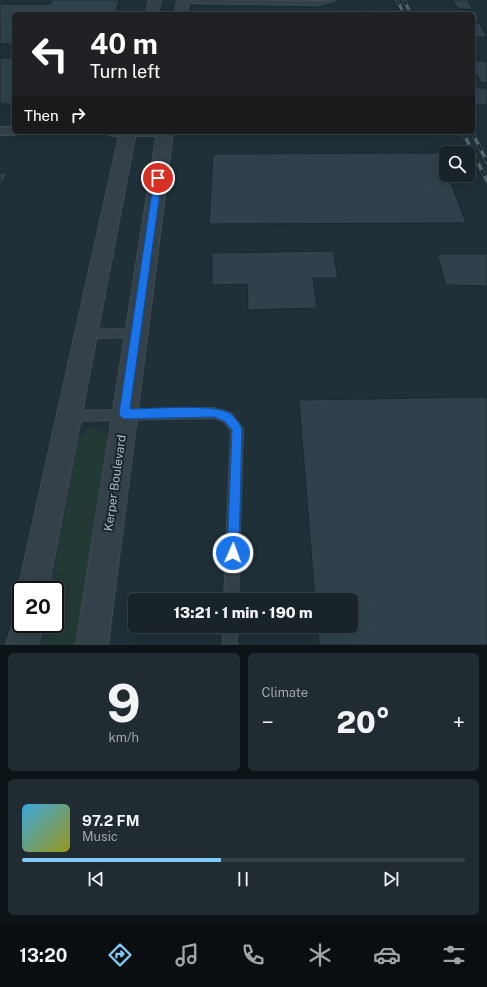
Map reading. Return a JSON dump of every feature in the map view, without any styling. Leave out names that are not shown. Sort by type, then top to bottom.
[{"type":"street","points":[[152,12],[155,0]]},
{"type":"street","points":[[0,131],[12,131]]},
{"type":"street","points":[[36,581],[128,134]]},
{"type":"street","name":"Kerper Boulevard","points":[[92,645],[165,134]]},
{"type":"street","points":[[22,645],[24,633]]},
{"type":"lane","points":[[182,5],[317,3],[334,0]]},
{"type":"lane","points":[[86,334],[136,333]]},
{"type":"lane","points":[[69,416],[214,413],[227,417],[237,429],[231,593]]},
{"type":"lane","points":[[230,633],[230,645]]},
{"type":"green space","points":[[95,429],[106,433],[109,444],[77,645],[39,645],[42,633],[64,633],[64,581],[52,581],[79,438],[86,431]]},
{"type":"building","points":[[52,0],[119,0],[116,12],[12,12],[12,44],[0,44],[0,4],[50,4]]},
{"type":"building","points":[[452,0],[468,0],[473,9],[458,9]]},
{"type":"building","points":[[369,11],[369,12],[309,12]]},
{"type":"building","points":[[477,11],[478,13],[476,13],[480,20],[475,20],[475,12],[461,12]]},
{"type":"building","points":[[475,23],[480,23],[487,37],[475,37]]},
{"type":"building","points":[[0,58],[12,58],[12,104],[0,104]]},
{"type":"building","points":[[475,61],[487,61],[487,83],[481,83],[475,72]]},
{"type":"building","points":[[475,88],[487,88],[487,105],[475,105]]},
{"type":"building","points":[[439,153],[439,182],[451,182],[466,223],[209,224],[213,154]]},
{"type":"building","points":[[0,173],[7,173],[0,188]]},
{"type":"building","points":[[333,251],[338,278],[313,278],[317,308],[248,310],[247,284],[212,285],[212,253]]},
{"type":"building","points":[[437,254],[487,254],[487,286],[446,285]]},
{"type":"building","points":[[487,397],[487,645],[319,645],[318,633],[358,633],[358,593],[314,593],[299,400]]},
{"type":"railway","points":[[397,0],[403,12]]},
{"type":"railway","points":[[404,0],[410,12]]},
{"type":"railway","points":[[464,134],[487,181]]},
{"type":"railway","points":[[473,134],[487,162]]},
{"type":"route","points":[[158,178],[124,414],[214,413],[227,417],[237,429],[233,553]]}]
